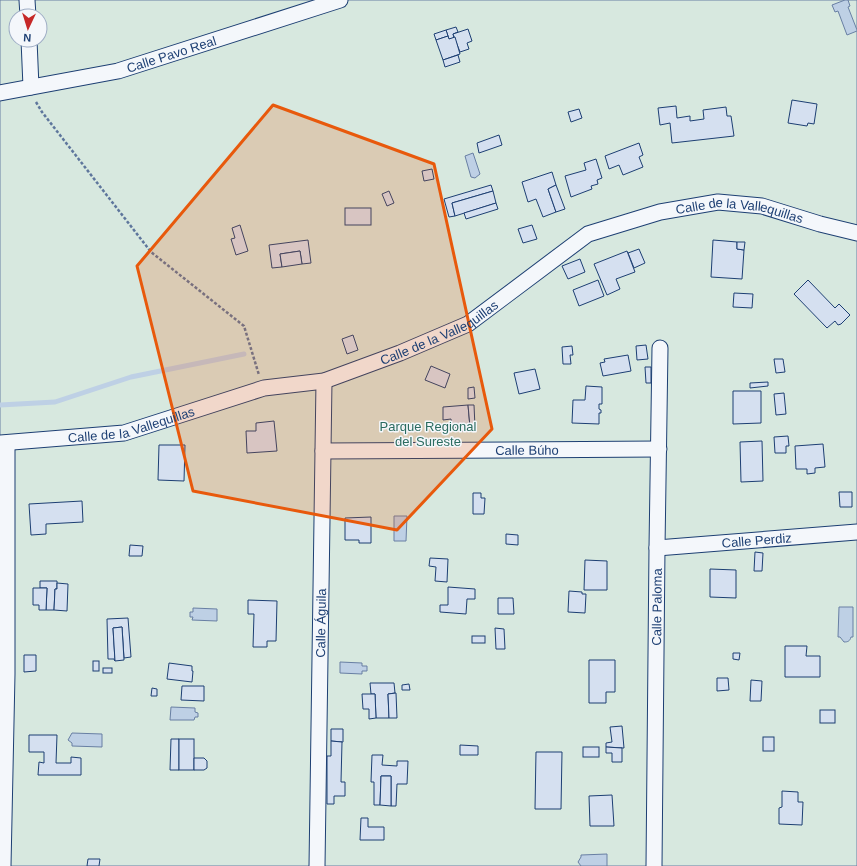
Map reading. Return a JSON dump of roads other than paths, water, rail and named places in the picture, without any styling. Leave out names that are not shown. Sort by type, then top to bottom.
[{"type":"street","name":"Calle Pavo Real","points":[[0,93],[118,71],[340,0]]},
{"type":"street","points":[[29,48],[31,87]]},
{"type":"street","name":"Calle de la Vallequillas","points":[[3,443],[124,433],[264,388],[324,381],[400,353],[468,324],[588,234],[660,212],[718,202],[762,206],[820,224],[857,233]]},
{"type":"street","name":"Calle Paloma","points":[[654,866],[660,348]]},
{"type":"street","name":"Calle Águila","points":[[317,866],[324,381]]},
{"type":"street","points":[[3,443],[7,674],[4,866]]},
{"type":"street","name":"Calle Búho","points":[[323,451],[659,449]]},
{"type":"street","name":"Calle Perdiz","points":[[657,548],[857,532]]},
{"type":"water","points":[[848,0],[850,6],[848,7],[857,30],[847,35],[838,11],[835,12],[832,5]]},
{"type":"water","points":[[473,153],[480,174],[475,178],[471,177],[465,156]]},
{"type":"water","points":[[394,516],[407,516],[406,541],[394,541]]},
{"type":"water","points":[[839,607],[853,607],[853,637],[851,637],[847,642],[844,642],[840,637],[838,637]]},
{"type":"water","points":[[193,608],[217,609],[217,621],[192,620],[193,617],[190,617],[190,612],[193,612]]},
{"type":"water","points":[[340,662],[362,663],[362,666],[367,666],[367,671],[362,671],[362,674],[340,673]]},
{"type":"water","points":[[171,707],[195,708],[195,712],[198,713],[198,717],[195,717],[194,720],[170,720]]},
{"type":"water","points":[[72,733],[102,734],[102,747],[72,746],[72,743],[68,740]]},
{"type":"water","points":[[607,854],[607,866],[581,866],[578,862],[581,855]]},
{"type":"waterway","points":[[0,405],[55,402],[131,377],[244,354]]},
{"type":"park label","name":"Parque Regional del Sureste","points":[[428,434]]}]
